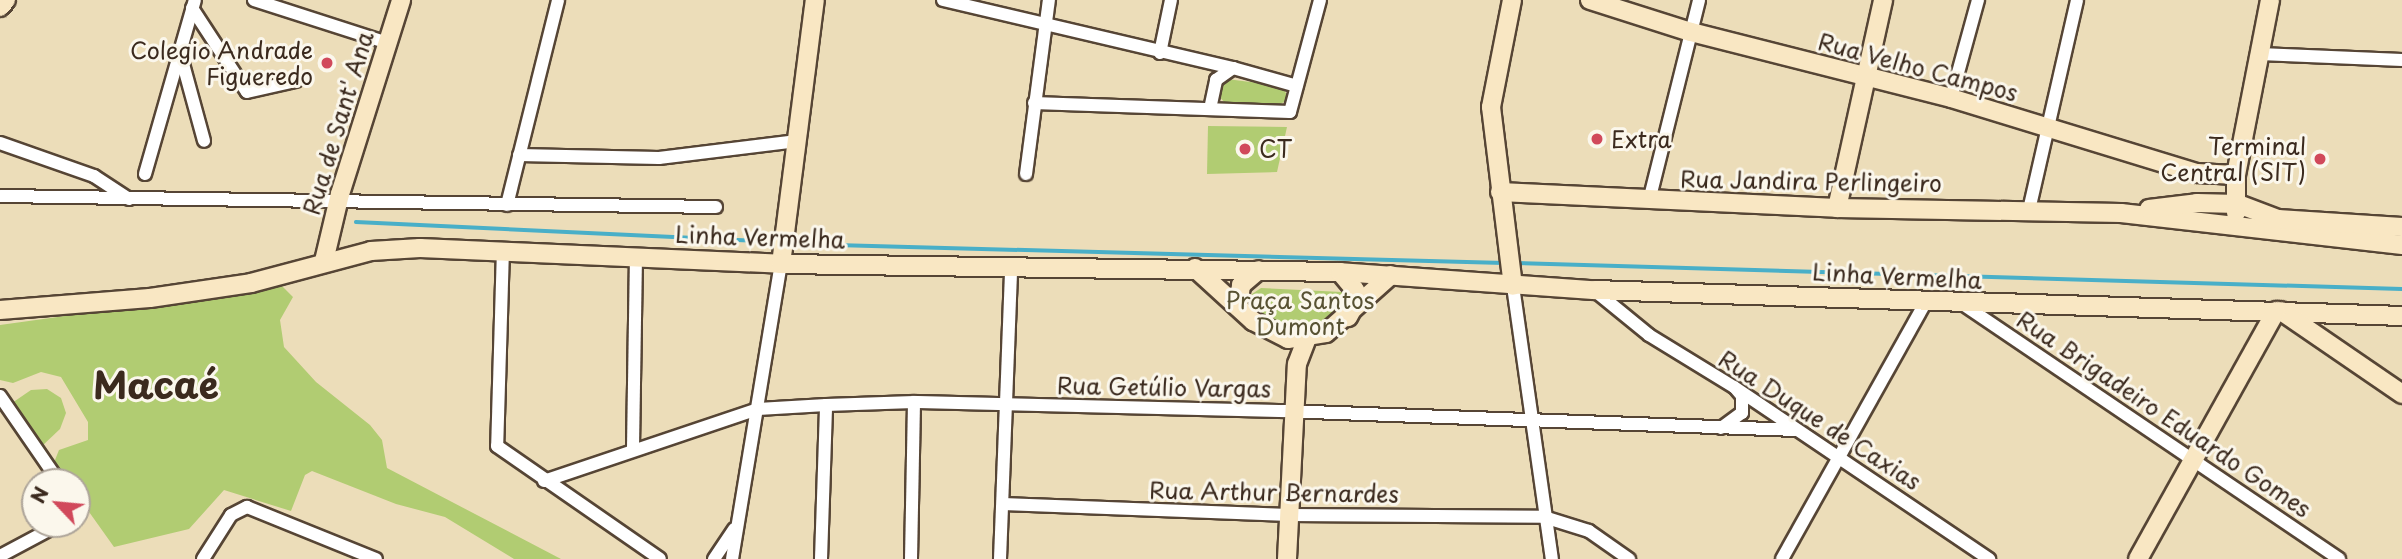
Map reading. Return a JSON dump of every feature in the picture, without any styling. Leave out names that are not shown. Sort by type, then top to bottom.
[{"type":"main road","points":[[0,7],[6,0]]},
{"type":"main road","name":"Rua de Sant' Ana","points":[[324,261],[338,201],[401,0]]},
{"type":"main road","points":[[781,264],[815,0]]},
{"type":"main road","points":[[1512,0],[1491,107],[1512,270]]},
{"type":"main road","name":"Rua Velho Campos","points":[[1590,0],[1691,32],[2047,126],[2197,173],[2236,175]]},
{"type":"main road","points":[[1837,208],[1883,0]]},
{"type":"main road","points":[[2230,225],[2238,204],[2236,175],[2270,0]]},
{"type":"main road","points":[[2197,173],[2197,203],[2204,222]]},
{"type":"main road","name":"Rua Jandira Perlingeiro","points":[[1500,192],[1837,208],[2121,213],[2402,245]]},
{"type":"main road","name":"Rua Jandira Perlingeiro","points":[[2121,213],[2197,203],[2238,204],[2278,219],[2402,227]]},
{"type":"main road","name":"Linha Vermelha","points":[[0,310],[238,285],[324,261],[383,250],[503,249],[781,264],[1195,268],[1391,275],[1512,270],[1594,289],[1964,304],[2402,316]]},
{"type":"main road","points":[[1195,268],[1253,321],[1297,339],[1348,318],[1391,275]]},
{"type":"main road","points":[[1238,307],[1241,285],[1259,270]]},
{"type":"main road","points":[[1340,272],[1355,290],[1355,304],[1348,318]]},
{"type":"main road","points":[[2138,559],[2278,311],[2402,394]]},
{"type":"main road","points":[[2315,334],[2318,321],[2329,313]]},
{"type":"main road","points":[[1287,559],[1297,339]]},
{"type":"street","points":[[254,0],[388,43]]},
{"type":"street","points":[[507,205],[558,0]]},
{"type":"street","points":[[943,0],[1189,61],[1233,68],[1297,86]]},
{"type":"street","points":[[1026,174],[1049,0]]},
{"type":"street","points":[[1160,53],[1171,0]]},
{"type":"street","points":[[1034,103],[1290,112],[1320,0]]},
{"type":"street","points":[[1649,201],[1699,0]]},
{"type":"street","points":[[1951,99],[1978,0]]},
{"type":"street","points":[[2029,210],[2077,0]]},
{"type":"street","points":[[145,174],[194,4]]},
{"type":"street","points":[[194,4],[247,92],[296,81]]},
{"type":"street","points":[[180,53],[204,141]]},
{"type":"street","points":[[2260,54],[2402,60]]},
{"type":"street","points":[[1189,61],[1216,80]]},
{"type":"street","points":[[1210,108],[1216,80],[1233,68]]},
{"type":"street","points":[[519,155],[659,158],[797,141]]},
{"type":"street","points":[[0,143],[93,176],[130,199]]},
{"type":"street","points":[[0,196],[716,207]]},
{"type":"street","points":[[503,249],[494,437],[503,452],[660,559]]},
{"type":"street","points":[[633,447],[635,256]]},
{"type":"street","points":[[732,559],[781,264]]},
{"type":"street","points":[[1000,559],[1011,268]]},
{"type":"street","points":[[1512,270],[1530,421],[1552,559]]},
{"type":"street","name":"Rua Duque de Caxias","points":[[1594,289],[1626,319],[1841,457],[1989,559]]},
{"type":"street","points":[[1626,319],[1627,299],[1635,290]]},
{"type":"street","points":[[1782,559],[1926,301]]},
{"type":"street","name":"Rua Brigadeiro Eduardo Gomes","points":[[1964,304],[2339,559]]},
{"type":"street","points":[[1721,428],[1742,413],[1742,396],[1734,387]]},
{"type":"street","points":[[0,396],[49,468]]},
{"type":"street","points":[[911,559],[914,402]]},
{"type":"street","name":"Rua Getúlio Vargas","points":[[544,481],[633,447],[758,408],[826,405],[914,402],[1294,411],[1796,430]]},
{"type":"street","points":[[821,559],[826,405]]},
{"type":"street","name":"Rua Arthur Bernardes","points":[[1003,504],[1289,515],[1544,517],[1589,531],[1629,559]]},
{"type":"street","points":[[203,559],[231,515],[247,508],[376,559]]},
{"type":"street","points":[[714,559],[736,526]]},
{"type":"street","points":[[0,556],[34,538]]},
{"type":"green space","points":[[1227,79],[1282,86],[1289,99],[1277,106],[1225,103],[1218,95]]},
{"type":"green space","name":"CT","points":[[1208,126],[1287,127],[1277,172],[1207,174]]},
{"type":"green space","points":[[282,286],[293,297],[280,320],[284,347],[316,382],[370,425],[382,440],[387,468],[561,559],[514,559],[445,517],[396,504],[312,471],[305,475],[291,511],[224,490],[189,529],[114,547],[91,515],[91,468],[55,468],[53,465],[59,450],[88,440],[88,422],[61,377],[41,372],[13,383],[0,380],[0,325]]},
{"type":"green space","name":"Praça Santos Dumont","points":[[1261,288],[1342,292],[1353,301],[1352,310],[1302,336],[1249,313],[1252,294]]},
{"type":"green space","points":[[47,389],[61,398],[66,413],[60,429],[41,447],[12,403],[31,390]]},
{"type":"waterway","points":[[356,222],[776,242]]},
{"type":"waterway","points":[[799,244],[1504,263]]},
{"type":"waterway","points":[[1515,263],[2402,289]]},
{"type":"place","name":"Colegio Andrade Figueredo","points":[[327,63]]},
{"type":"place","name":"Extra","points":[[1597,139]]},
{"type":"place","name":"CT","points":[[1245,149]]},
{"type":"place","name":"Terminal Central (SIT)","points":[[2320,159]]},
{"type":"district","name":"Macaé","points":[[156,384]]}]
